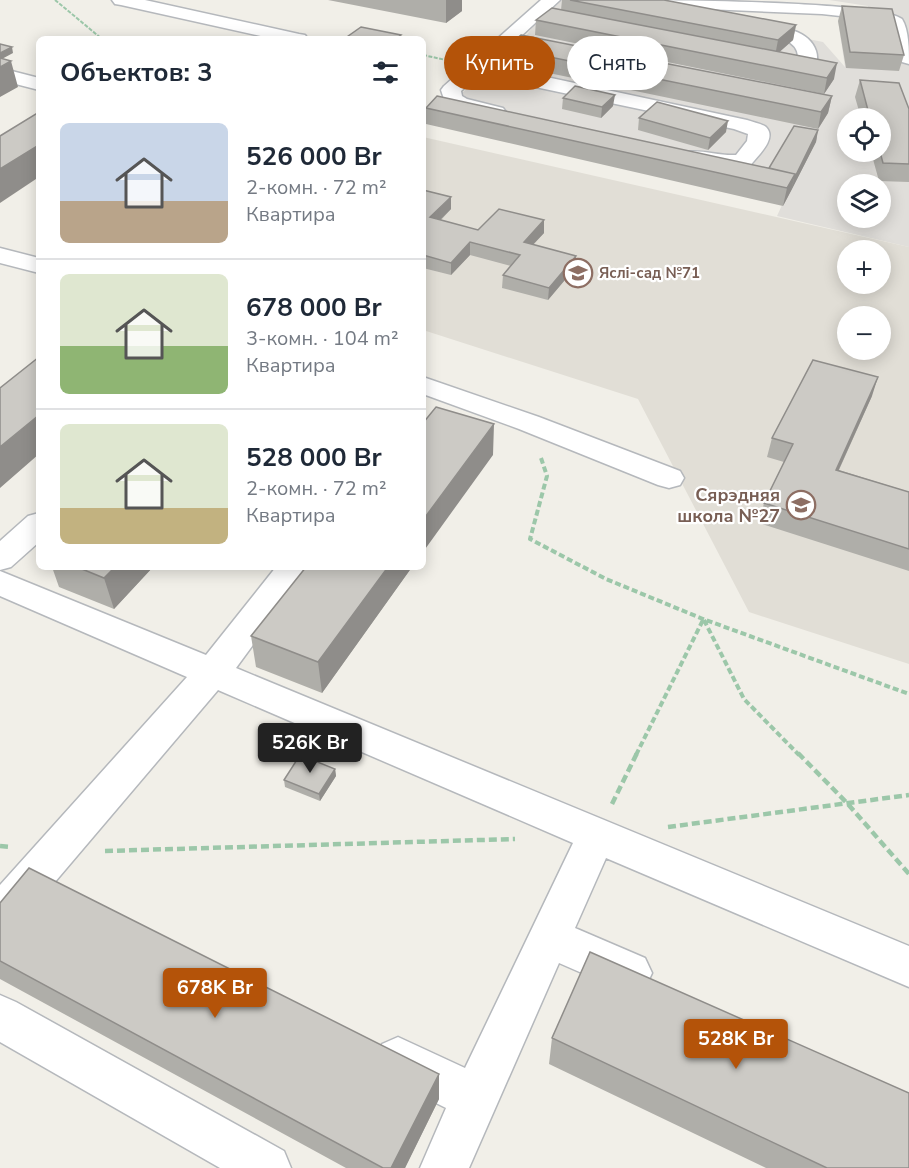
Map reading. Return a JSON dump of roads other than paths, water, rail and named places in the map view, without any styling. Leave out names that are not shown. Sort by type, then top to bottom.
[{"type":"lane","points":[[121,0],[285,36]]},
{"type":"lane","points":[[512,36],[551,0]]},
{"type":"lane","points":[[616,0],[731,13],[822,9],[881,15],[895,22],[905,36],[909,58]]},
{"type":"lane","points":[[731,13],[801,40],[809,58],[807,66],[798,66],[752,57]]},
{"type":"lane","points":[[534,15],[557,20]]},
{"type":"lane","points":[[0,74],[36,83]]},
{"type":"lane","points":[[555,85],[740,124],[758,130],[758,142],[742,161],[719,162],[674,152]]},
{"type":"lane","points":[[451,90],[452,98],[460,104],[516,117]]},
{"type":"lane","points":[[0,255],[36,263]]},
{"type":"lane","points":[[426,390],[529,423],[669,478]]},
{"type":"lane","points":[[0,559],[36,527]]},
{"type":"lane","points":[[0,915],[49,877],[292,570]]},
{"type":"lane","points":[[0,583],[214,671],[596,836],[909,967]]},
{"type":"lane","points":[[444,1168],[596,836]]},
{"type":"lane","points":[[549,937],[669,990]]},
{"type":"lane","points":[[0,1017],[267,1168]]},
{"type":"lane","points":[[358,1041],[475,1098]]},
{"type":"place","name":"Яслі-сад №71","points":[[578,273]]},
{"type":"place","name":"Сярэдняя школа №27","points":[[801,505]]}]
